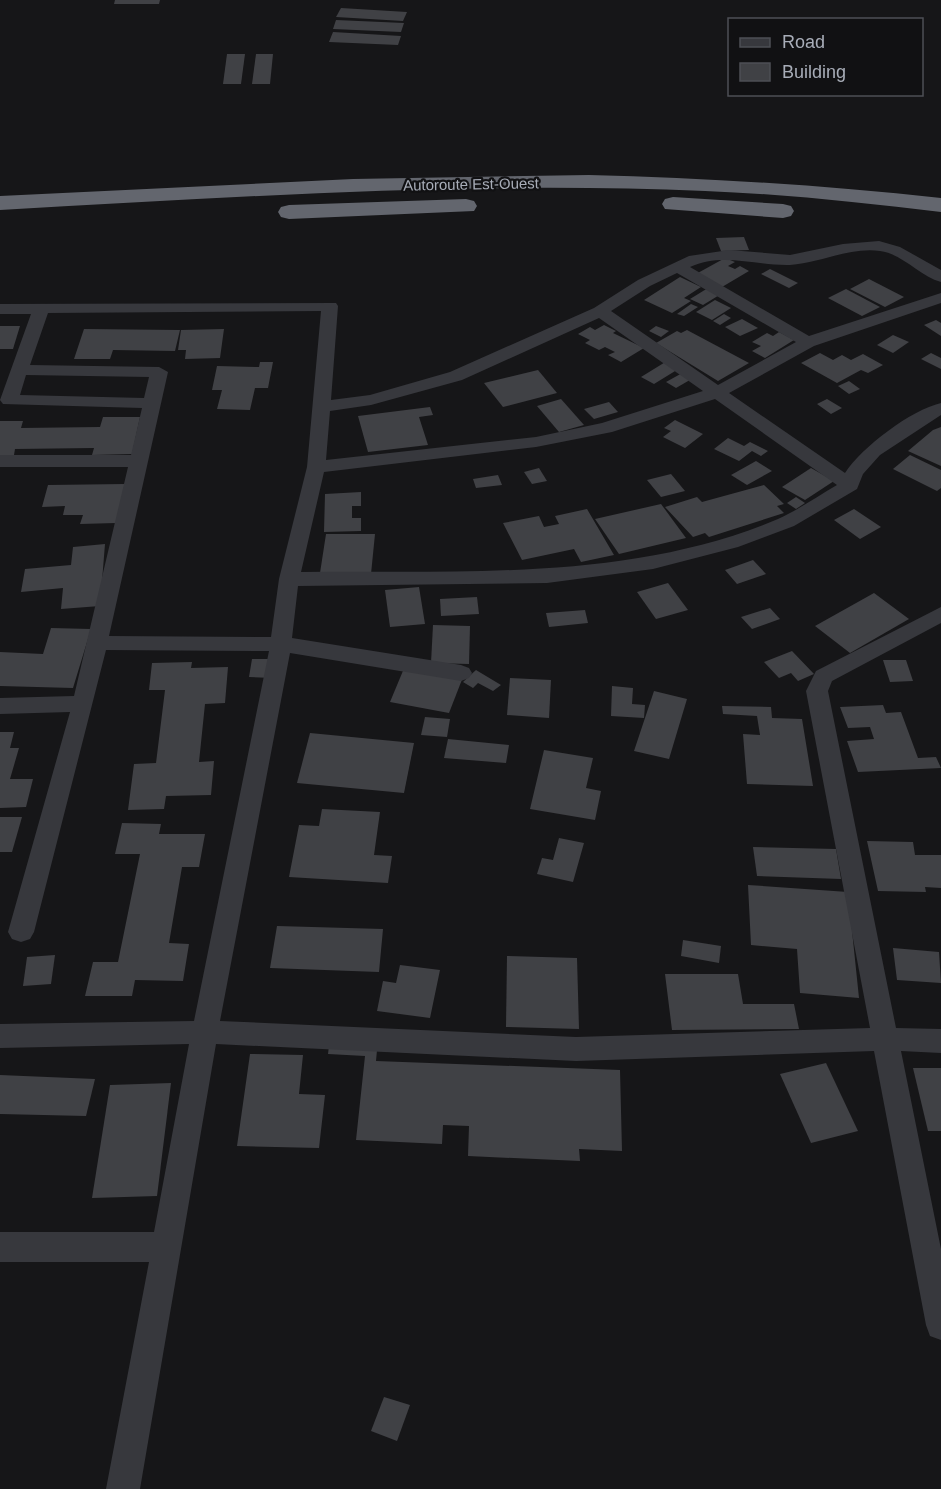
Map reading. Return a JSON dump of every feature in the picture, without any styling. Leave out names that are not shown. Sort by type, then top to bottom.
[{"type":"highway","name":"Autoroute Est-Ouest","points":[[0,203],[384,185],[578,182],[722,183],[855,193],[941,205]]},
{"type":"highway","points":[[575,203],[621,201],[806,212]]},
{"type":"highway","name":"Autoroute Est-Ouest","points":[[264,213],[482,205]]},
{"type":"highway","points":[[842,215],[941,226]]},
{"type":"street","points":[[321,407],[371,400],[456,376],[600,311],[644,283],[695,259],[729,255],[790,260],[843,249],[879,246],[894,250],[941,277]]},
{"type":"street","points":[[678,267],[808,342]]},
{"type":"street","points":[[316,467],[559,437],[606,428],[718,392],[808,342],[854,324],[941,298]]},
{"type":"street","points":[[0,309],[330,306],[316,467],[289,579],[281,644],[206,1032],[123,1489]]},
{"type":"street","points":[[41,309],[9,400],[153,403]]},
{"type":"street","points":[[600,311],[850,485]]},
{"type":"street","points":[[20,370],[159,372],[83,704],[21,932]]},
{"type":"street","points":[[850,485],[852,472],[882,444],[941,408]]},
{"type":"street","points":[[0,461],[139,461]]},
{"type":"street","points":[[289,579],[547,576],[653,562],[748,537],[787,522],[850,485]]},
{"type":"street","points":[[941,614],[824,676],[817,691],[941,1325]]},
{"type":"street","points":[[97,644],[281,644],[461,673]]},
{"type":"street","points":[[0,706],[83,704]]},
{"type":"street","points":[[0,1036],[206,1032],[576,1049],[884,1039],[941,1041]]},
{"type":"street","points":[[0,1247],[166,1248]]},
{"type":"building","points":[[115,0],[160,0],[159,4],[114,4]]},
{"type":"building","points":[[341,8],[407,12],[403,21],[336,17]]},
{"type":"building","points":[[336,20],[404,23],[401,32],[333,29]]},
{"type":"building","points":[[333,32],[401,36],[398,45],[329,42]]},
{"type":"building","points":[[227,54],[245,54],[241,84],[223,84]]},
{"type":"building","points":[[256,54],[273,54],[270,84],[252,84]]},
{"type":"building","points":[[744,237],[749,250],[721,251],[716,238]]},
{"type":"building","points":[[725,258],[735,262],[728,266],[735,269],[740,266],[749,271],[722,287],[696,274]]},
{"type":"building","points":[[770,269],[798,283],[789,288],[761,274]]},
{"type":"building","points":[[680,277],[701,287],[684,298],[691,301],[672,313],[644,300]]},
{"type":"building","points":[[869,279],[904,297],[885,307],[850,289]]},
{"type":"building","points":[[708,288],[721,294],[703,305],[690,299]]},
{"type":"building","points":[[846,289],[880,307],[862,316],[828,298]]},
{"type":"building","points":[[715,300],[731,308],[712,320],[696,312]]},
{"type":"building","points":[[691,304],[698,307],[684,316],[677,314]]},
{"type":"building","points":[[724,314],[731,318],[720,325],[713,321]]},
{"type":"building","points":[[742,319],[758,328],[740,336],[725,327]]},
{"type":"building","points":[[936,320],[941,323],[941,336],[924,325]]},
{"type":"building","points":[[604,325],[616,331],[613,333],[644,348],[621,362],[608,355],[615,352],[605,347],[599,350],[585,343],[590,340],[578,334],[590,327],[595,330]]},
{"type":"building","points":[[0,326],[20,326],[13,349],[0,349]]},
{"type":"building","points":[[656,326],[669,331],[661,337],[649,331]]},
{"type":"building","points":[[84,329],[180,330],[175,351],[113,350],[110,359],[74,359]]},
{"type":"building","points":[[224,329],[220,358],[185,359],[186,350],[178,350],[181,330]]},
{"type":"building","points":[[687,330],[749,363],[718,381],[656,343],[677,331],[681,333]]},
{"type":"building","points":[[779,332],[794,340],[765,358],[752,351],[761,346],[752,342],[767,333],[773,336]]},
{"type":"building","points":[[893,335],[909,342],[893,353],[877,345]]},
{"type":"building","points":[[820,353],[833,360],[842,355],[851,360],[863,354],[883,365],[868,373],[861,370],[837,383],[801,363]]},
{"type":"building","points":[[931,353],[941,358],[941,369],[921,359]]},
{"type":"building","points":[[667,361],[680,368],[654,384],[641,377]]},
{"type":"building","points":[[260,362],[273,362],[268,388],[255,388],[250,410],[217,409],[222,390],[212,390],[217,366],[259,367]]},
{"type":"building","points":[[538,370],[557,393],[503,407],[484,383]]},
{"type":"building","points":[[684,372],[695,377],[676,388],[666,382]]},
{"type":"building","points":[[849,381],[860,389],[849,394],[838,386]]},
{"type":"building","points":[[561,399],[584,425],[559,432],[537,406]]},
{"type":"building","points":[[827,399],[842,408],[831,414],[817,404]]},
{"type":"building","points":[[609,402],[618,412],[594,419],[584,409]]},
{"type":"building","points":[[430,407],[433,415],[419,417],[428,445],[368,452],[358,416]]},
{"type":"building","points":[[103,417],[140,417],[132,454],[92,455],[94,448],[15,449],[14,455],[0,455],[0,421],[23,421],[21,428],[100,427]]},
{"type":"building","points":[[675,420],[703,434],[685,448],[663,437],[671,431],[664,428]]},
{"type":"building","points":[[941,427],[941,466],[908,451],[933,430]]},
{"type":"building","points":[[728,438],[744,446],[750,442],[768,451],[761,456],[752,451],[739,461],[714,449]]},
{"type":"building","points":[[910,455],[941,470],[941,488],[937,491],[893,469]]},
{"type":"building","points":[[756,461],[772,471],[747,485],[731,475]]},
{"type":"building","points":[[539,468],[547,481],[532,484],[524,472]]},
{"type":"building","points":[[811,468],[834,481],[805,500],[782,487]]},
{"type":"building","points":[[671,474],[685,491],[661,497],[647,480]]},
{"type":"building","points":[[498,475],[502,485],[476,488],[473,479]]},
{"type":"building","points":[[125,484],[116,523],[80,524],[83,515],[63,515],[65,506],[42,507],[48,485]]},
{"type":"building","points":[[764,485],[784,504],[777,506],[784,513],[709,537],[705,533],[693,537],[665,507],[697,497],[702,502]]},
{"type":"building","points":[[361,492],[361,506],[352,506],[352,518],[361,518],[361,531],[324,532],[325,494]]},
{"type":"building","points":[[796,497],[805,503],[796,509],[787,503]]},
{"type":"building","points":[[661,504],[686,538],[619,554],[595,519]]},
{"type":"building","points":[[587,509],[614,555],[581,562],[574,549],[522,560],[503,523],[539,516],[544,527],[559,524],[555,516]]},
{"type":"building","points":[[854,509],[881,527],[860,539],[834,520]]},
{"type":"building","points":[[326,534],[375,534],[371,574],[320,573]]},
{"type":"building","points":[[105,544],[100,606],[61,609],[63,588],[21,592],[25,569],[71,565],[73,547]]},
{"type":"building","points":[[753,560],[766,574],[737,584],[725,570]]},
{"type":"building","points":[[668,583],[688,610],[656,619],[637,592]]},
{"type":"building","points":[[419,587],[425,624],[390,627],[385,590]]},
{"type":"building","points":[[874,593],[909,619],[850,653],[815,626]]},
{"type":"building","points":[[477,597],[479,614],[441,616],[440,599]]},
{"type":"building","points":[[770,608],[780,619],[752,629],[741,617]]},
{"type":"building","points":[[585,610],[588,623],[549,627],[546,613]]},
{"type":"building","points":[[433,625],[470,626],[469,664],[431,663]]},
{"type":"building","points":[[51,628],[91,629],[73,688],[0,686],[0,652],[43,654]]},
{"type":"building","points":[[792,651],[814,674],[798,681],[791,673],[779,678],[764,662]]},
{"type":"building","points":[[252,659],[275,659],[272,678],[249,677]]},
{"type":"building","points":[[883,660],[906,660],[913,681],[890,682]]},
{"type":"building","points":[[192,662],[191,668],[228,667],[225,703],[205,704],[199,762],[214,761],[211,795],[166,796],[164,809],[128,810],[134,764],[156,763],[165,690],[149,690],[152,663]]},
{"type":"building","points":[[405,666],[463,677],[449,713],[390,702]]},
{"type":"building","points":[[476,670],[501,685],[493,691],[478,683],[473,688],[463,682]]},
{"type":"building","points":[[510,678],[551,680],[549,718],[507,715]]},
{"type":"building","points":[[612,686],[633,688],[632,704],[645,705],[644,718],[611,716]]},
{"type":"building","points":[[654,691],[687,699],[669,759],[634,751]]},
{"type":"building","points":[[883,705],[886,713],[901,712],[918,758],[936,757],[941,768],[858,772],[847,741],[874,739],[870,727],[848,728],[840,707]]},
{"type":"building","points":[[722,706],[771,707],[772,718],[802,719],[813,786],[747,784],[743,734],[760,735],[757,716],[723,714]]},
{"type":"building","points":[[425,717],[450,719],[447,737],[421,735]]},
{"type":"building","points":[[0,732],[14,732],[10,748],[19,748],[10,779],[33,779],[26,807],[0,808]]},
{"type":"building","points":[[310,733],[414,743],[404,793],[297,783]]},
{"type":"building","points":[[448,739],[509,745],[506,763],[444,758]]},
{"type":"building","points":[[544,750],[593,758],[586,788],[601,791],[595,820],[530,809]]},
{"type":"building","points":[[322,809],[380,812],[374,855],[392,856],[388,883],[289,877],[299,825],[319,826]]},
{"type":"building","points":[[0,817],[22,817],[12,852],[0,852]]},
{"type":"building","points":[[122,823],[161,824],[159,834],[205,834],[199,867],[182,867],[169,943],[189,944],[183,981],[135,980],[132,996],[85,996],[93,962],[118,962],[140,854],[115,854]]},
{"type":"building","points":[[559,838],[584,843],[573,882],[537,874],[542,858],[553,860]]},
{"type":"building","points":[[867,841],[913,842],[915,855],[941,855],[941,888],[925,887],[926,892],[878,891]]},
{"type":"building","points":[[753,847],[836,849],[841,879],[757,876]]},
{"type":"building","points":[[748,885],[848,892],[859,998],[800,993],[797,949],[751,945]]},
{"type":"building","points":[[277,926],[383,929],[379,972],[270,968]]},
{"type":"building","points":[[683,940],[721,946],[719,963],[681,956]]},
{"type":"building","points":[[893,948],[939,952],[941,983],[897,980]]},
{"type":"building","points":[[55,955],[51,984],[23,986],[27,957]]},
{"type":"building","points":[[507,956],[577,958],[579,1029],[506,1027]]},
{"type":"building","points":[[400,965],[440,970],[430,1018],[377,1011],[383,981],[396,983]]},
{"type":"building","points":[[665,974],[738,974],[743,1004],[794,1004],[799,1029],[672,1030]]},
{"type":"building","points":[[330,1037],[378,1039],[376,1061],[620,1070],[622,1151],[579,1149],[580,1161],[468,1156],[469,1126],[443,1125],[442,1144],[356,1140],[365,1056],[328,1054]]},
{"type":"building","points":[[250,1054],[303,1055],[299,1094],[325,1095],[319,1148],[237,1146]]},
{"type":"building","points":[[826,1063],[858,1131],[811,1143],[780,1074]]},
{"type":"building","points":[[913,1068],[941,1068],[941,1131],[928,1131]]},
{"type":"building","points":[[0,1075],[95,1079],[86,1116],[0,1114]]},
{"type":"building","points":[[171,1083],[157,1196],[92,1198],[110,1085]]},
{"type":"building","points":[[384,1397],[410,1405],[397,1441],[371,1431]]}]
